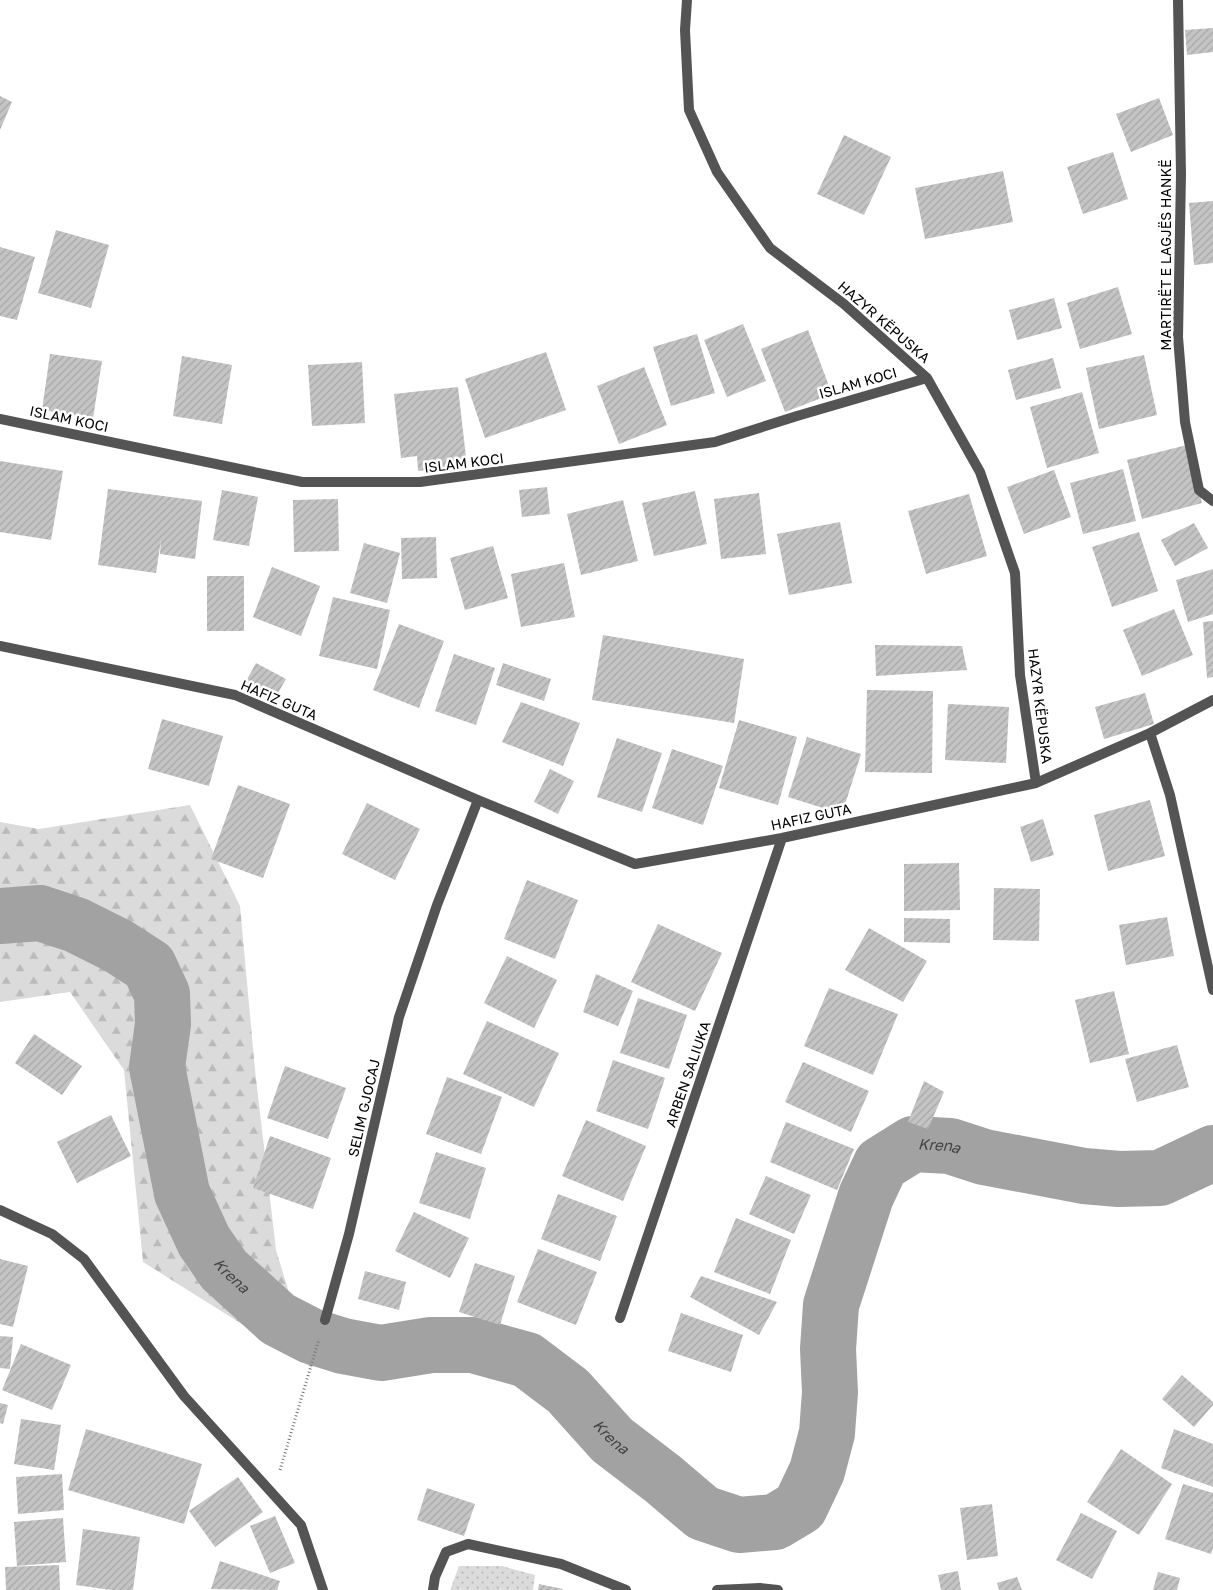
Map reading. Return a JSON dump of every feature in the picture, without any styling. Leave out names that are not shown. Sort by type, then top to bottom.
[{"type":"street","name":"HAZYR KËPUSKA","points":[[687,0],[685,30],[689,110],[717,172],[770,248],[844,304],[927,378],[980,472],[1015,573],[1020,675],[1036,783]]},
{"type":"street","name":"MARTIRËT E LAGJËS HANKË","points":[[1178,0],[1181,174],[1178,337],[1184,422],[1199,490],[1213,501]]},
{"type":"street","name":"ISLAM KOCI","points":[[0,419],[302,482],[420,482],[715,442],[927,378]]},
{"type":"street","name":"HAFIZ GUTA","points":[[0,646],[235,695],[478,800],[635,864],[782,838],[1036,783],[1150,733],[1213,700]]},
{"type":"street","points":[[1150,733],[1170,795],[1213,990]]},
{"type":"street","name":"SELIM GJOCAJ","points":[[325,1320],[349,1234],[399,1017],[436,905],[478,800]]},
{"type":"street","name":"ARBEN SALIUKA","points":[[620,1318],[782,838]]},
{"type":"street","points":[[0,1210],[52,1234],[84,1259],[184,1396],[301,1525],[323,1590]]},
{"type":"street","points":[[433,1590],[435,1577],[446,1552],[468,1544],[561,1564],[626,1590]]},
{"type":"street","points":[[717,1590],[760,1588],[778,1590]]},
{"type":"path","points":[[272,1494],[315,1352]]},
{"type":"green space","points":[[190,805],[240,906],[255,1070],[276,1250],[312,1368],[143,1262],[124,1070],[70,992],[0,1002],[0,822],[39,829]]},
{"type":"green space","points":[[459,1566],[502,1566],[535,1575],[533,1590],[450,1590]]},
{"type":"building","points":[[1213,28],[1213,52],[1187,55],[1185,30]]},
{"type":"building","points":[[0,96],[12,102],[0,130]]},
{"type":"building","points":[[1159,98],[1173,135],[1131,152],[1116,114]]},
{"type":"building","points":[[844,135],[891,157],[864,215],[817,194]]},
{"type":"building","points":[[1113,152],[1128,199],[1083,214],[1067,167]]},
{"type":"building","points":[[1003,171],[1013,222],[925,239],[915,188]]},
{"type":"building","points":[[1213,201],[1213,263],[1194,265],[1189,203]]},
{"type":"building","points":[[56,230],[109,245],[91,308],[38,293]]},
{"type":"building","points":[[0,247],[35,257],[17,320],[0,316]]},
{"type":"building","points":[[1118,287],[1132,334],[1080,349],[1067,303]]},
{"type":"building","points":[[1054,298],[1062,328],[1017,340],[1009,310]]},
{"type":"building","points":[[743,324],[766,381],[727,397],[704,340]]},
{"type":"building","points":[[808,330],[832,394],[785,412],[761,349]]},
{"type":"building","points":[[697,334],[715,393],[671,406],[653,347]]},
{"type":"building","points":[[546,352],[566,410],[485,438],[465,379]]},
{"type":"building","points":[[50,354],[102,361],[93,418],[42,410]]},
{"type":"building","points":[[1144,355],[1157,415],[1099,429],[1086,368]]},
{"type":"building","points":[[182,356],[232,365],[222,424],[173,416]]},
{"type":"building","points":[[1053,358],[1061,388],[1016,400],[1008,370]]},
{"type":"building","points":[[362,362],[365,423],[312,426],[308,365]]},
{"type":"building","points":[[644,367],[667,425],[619,444],[597,386]]},
{"type":"building","points":[[458,387],[467,466],[418,471],[417,456],[401,458],[394,394]]},
{"type":"building","points":[[1082,392],[1099,453],[1047,468],[1030,407]]},
{"type":"building","points":[[1187,445],[1202,503],[1142,519],[1127,460]]},
{"type":"building","points":[[0,461],[63,471],[51,540],[0,532]]},
{"type":"building","points":[[1123,469],[1136,521],[1083,534],[1070,483]]},
{"type":"building","points":[[1054,470],[1071,517],[1024,534],[1007,487]]},
{"type":"building","points":[[547,487],[550,514],[522,517],[519,490]]},
{"type":"building","points":[[108,489],[202,501],[195,559],[160,554],[161,540],[156,573],[98,565]]},
{"type":"building","points":[[222,490],[258,497],[249,546],[213,540]]},
{"type":"building","points":[[695,491],[707,544],[654,556],[642,503]]},
{"type":"building","points":[[759,493],[766,554],[721,559],[714,499]]},
{"type":"building","points":[[969,494],[987,556],[926,574],[908,511]]},
{"type":"building","points":[[338,499],[339,551],[294,552],[293,500]]},
{"type":"building","points":[[623,500],[638,561],[581,575],[567,514]]},
{"type":"building","points":[[840,522],[852,583],[789,595],[777,534]]},
{"type":"building","points":[[1194,523],[1208,548],[1175,566],[1161,540]]},
{"type":"building","points":[[1139,532],[1158,591],[1112,607],[1092,547]]},
{"type":"building","points":[[436,537],[437,578],[402,579],[401,538]]},
{"type":"building","points":[[364,543],[400,553],[387,603],[350,593]]},
{"type":"building","points":[[493,546],[508,598],[465,610],[450,558]]},
{"type":"building","points":[[564,563],[575,617],[521,627],[511,574]]},
{"type":"building","points":[[272,567],[320,586],[301,636],[253,617]]},
{"type":"building","points":[[1213,569],[1213,614],[1188,622],[1176,580]]},
{"type":"building","points":[[207,576],[244,576],[244,631],[207,631]]},
{"type":"building","points":[[333,597],[390,610],[377,669],[319,656]]},
{"type":"building","points":[[1174,609],[1193,655],[1142,676],[1123,630]]},
{"type":"building","points":[[1213,621],[1213,677],[1207,678],[1203,622]]},
{"type":"building","points":[[399,624],[444,641],[419,708],[373,690]]},
{"type":"building","points":[[603,635],[744,659],[734,723],[592,700]]},
{"type":"building","points":[[875,645],[962,646],[967,670],[876,676]]},
{"type":"building","points":[[454,654],[495,668],[476,725],[435,711]]},
{"type":"building","points":[[256,663],[286,679],[273,702],[244,685]]},
{"type":"building","points":[[503,663],[551,679],[544,701],[496,685]]},
{"type":"building","points":[[867,690],[933,691],[932,773],[865,772]]},
{"type":"building","points":[[1145,693],[1154,724],[1104,739],[1095,707]]},
{"type":"building","points":[[521,702],[580,723],[563,766],[502,742]]},
{"type":"building","points":[[948,704],[1009,707],[1006,763],[945,760]]},
{"type":"building","points":[[162,719],[223,736],[209,786],[148,769]]},
{"type":"building","points":[[739,720],[797,737],[778,805],[719,788]]},
{"type":"building","points":[[807,737],[861,754],[842,814],[788,797]]},
{"type":"building","points":[[617,738],[662,753],[642,812],[597,797]]},
{"type":"building","points":[[672,749],[723,766],[703,825],[652,808]]},
{"type":"building","points":[[550,769],[574,781],[558,814],[534,802]]},
{"type":"building","points":[[238,785],[290,804],[263,878],[211,859]]},
{"type":"building","points":[[1150,800],[1165,856],[1108,871],[1094,815]]},
{"type":"building","points":[[367,803],[420,829],[395,880],[342,854]]},
{"type":"building","points":[[1043,819],[1054,855],[1031,862],[1020,827]]},
{"type":"building","points":[[959,863],[960,910],[904,911],[904,864]]},
{"type":"building","points":[[527,880],[578,900],[555,959],[504,939]]},
{"type":"building","points":[[994,888],[1040,889],[1039,941],[993,940]]},
{"type":"building","points":[[1167,917],[1174,956],[1126,965],[1119,925]]},
{"type":"building","points":[[904,918],[950,919],[950,943],[904,942]]},
{"type":"building","points":[[658,924],[722,953],[695,1011],[631,982]]},
{"type":"building","points":[[869,928],[927,961],[903,1002],[845,970]]},
{"type":"building","points":[[507,956],[557,980],[534,1028],[484,1003]]},
{"type":"building","points":[[596,974],[633,991],[618,1026],[583,1012]]},
{"type":"building","points":[[829,988],[898,1014],[873,1075],[804,1046]]},
{"type":"building","points":[[1114,991],[1129,1054],[1090,1063],[1075,1000]]},
{"type":"building","points":[[638,998],[687,1015],[669,1069],[620,1053]]},
{"type":"building","points":[[487,1021],[559,1053],[534,1107],[463,1074]]},
{"type":"building","points":[[34,1034],[82,1066],[62,1095],[15,1063]]},
{"type":"building","points":[[1177,1045],[1189,1087],[1137,1102],[1125,1059]]},
{"type":"building","points":[[613,1060],[665,1078],[648,1129],[596,1111]]},
{"type":"building","points":[[803,1062],[869,1091],[851,1132],[785,1102]]},
{"type":"building","points":[[285,1066],[346,1088],[328,1139],[267,1118]]},
{"type":"building","points":[[447,1077],[502,1097],[481,1154],[426,1134]]},
{"type":"building","points":[[924,1081],[944,1092],[928,1129],[908,1122]]},
{"type":"building","points":[[111,1115],[131,1156],[77,1183],[57,1142]]},
{"type":"building","points":[[586,1120],[646,1146],[623,1201],[562,1176]]},
{"type":"building","points":[[786,1122],[854,1149],[837,1190],[770,1162]]},
{"type":"building","points":[[270,1136],[331,1158],[313,1209],[253,1188]]},
{"type":"building","points":[[436,1152],[486,1168],[470,1219],[419,1203]]},
{"type":"building","points":[[766,1176],[811,1195],[794,1234],[749,1214]]},
{"type":"building","points":[[558,1194],[617,1216],[600,1261],[541,1239]]},
{"type":"building","points":[[414,1212],[469,1238],[450,1278],[395,1251]]},
{"type":"building","points":[[736,1218],[791,1240],[770,1294],[714,1272]]},
{"type":"building","points":[[538,1249],[597,1272],[576,1325],[517,1302]]},
{"type":"building","points":[[0,1259],[28,1266],[13,1327],[0,1324]]},
{"type":"building","points":[[475,1263],[515,1276],[500,1325],[459,1312]]},
{"type":"building","points":[[365,1271],[406,1282],[399,1310],[358,1299]]},
{"type":"building","points":[[701,1276],[777,1302],[759,1335],[690,1297]]},
{"type":"building","points":[[681,1313],[743,1335],[731,1372],[668,1351]]},
{"type":"building","points":[[0,1336],[13,1337],[10,1369],[0,1368]]},
{"type":"building","points":[[21,1344],[71,1365],[52,1410],[2,1390]]},
{"type":"building","points":[[1182,1375],[1213,1402],[1213,1405],[1194,1427],[1162,1399]]},
{"type":"building","points":[[0,1403],[8,1405],[3,1424],[0,1423]]},
{"type":"building","points":[[21,1419],[61,1425],[54,1470],[14,1464]]},
{"type":"building","points":[[86,1429],[202,1464],[184,1524],[68,1490]]},
{"type":"building","points":[[1174,1429],[1213,1444],[1213,1487],[1161,1468]]},
{"type":"building","points":[[1121,1449],[1172,1484],[1139,1535],[1087,1502]]},
{"type":"building","points":[[62,1474],[64,1510],[18,1514],[16,1477]]},
{"type":"building","points":[[238,1477],[263,1512],[215,1547],[189,1511]]},
{"type":"building","points":[[1183,1484],[1213,1493],[1213,1548],[1211,1554],[1165,1539]]},
{"type":"building","points":[[427,1488],[475,1504],[464,1536],[417,1520]]},
{"type":"building","points":[[992,1504],[998,1556],[967,1560],[960,1508]]},
{"type":"building","points":[[1081,1513],[1117,1531],[1092,1579],[1056,1560]]},
{"type":"building","points":[[275,1516],[295,1563],[270,1573],[250,1526]]},
{"type":"building","points":[[63,1518],[66,1562],[17,1566],[14,1522]]},
{"type":"building","points":[[83,1529],[140,1537],[133,1590],[111,1590],[76,1585]]},
{"type":"building","points":[[220,1561],[280,1581],[277,1590],[211,1589]]},
{"type":"building","points":[[59,1565],[60,1590],[6,1590],[5,1567]]},
{"type":"building","points":[[958,1571],[961,1590],[941,1590],[938,1575]]},
{"type":"building","points":[[1158,1572],[1180,1578],[1177,1590],[1153,1590]]},
{"type":"building","points":[[1017,1577],[1022,1590],[999,1590],[997,1583]]},
{"type":"building","points":[[539,1584],[563,1589],[538,1590]]},
{"type":"waterway","name":"Krena","points":[[0,916],[40,913],[76,925],[118,946],[149,966],[162,994],[163,1024],[157,1067],[182,1193],[204,1241],[224,1270],[278,1319],[311,1336],[343,1346],[381,1353],[431,1345],[473,1345],[527,1360],[568,1391],[612,1440],[703,1513],[739,1525],[775,1522],[800,1507],[817,1471],[827,1433],[830,1392],[828,1349],[831,1305],[866,1196],[881,1164],[913,1144],[950,1146],[984,1157],[1084,1176],[1119,1179],[1160,1178],[1213,1153]]}]
